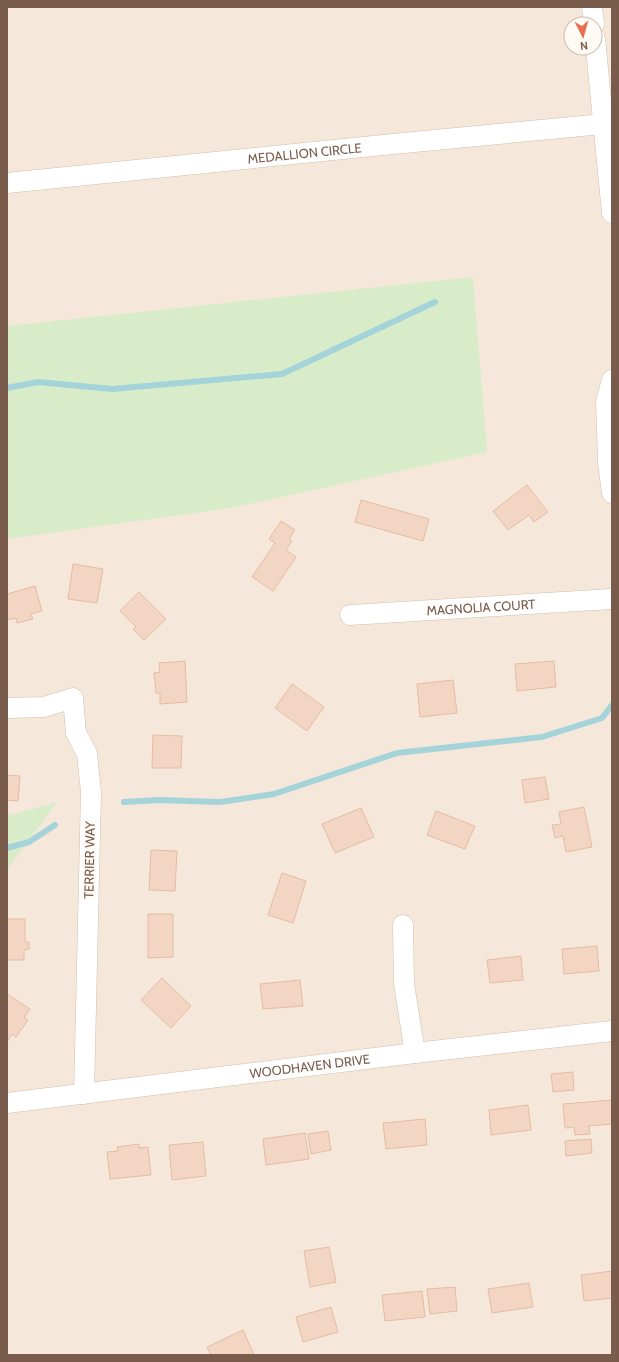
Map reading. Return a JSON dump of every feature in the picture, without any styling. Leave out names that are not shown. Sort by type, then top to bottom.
[{"type":"street","points":[[597,56],[612,213]]},
{"type":"street","name":"MEDALLION CIRCLE","points":[[7,183],[603,124]]},
{"type":"street","points":[[612,380],[606,402],[608,463],[612,493]]},
{"type":"street","name":"MAGNOLIA COURT","points":[[350,615],[612,599]]},
{"type":"street","name":"TERRIER WAY","points":[[7,708],[44,707],[73,698],[76,733],[87,754],[91,792],[84,1094]]},
{"type":"street","points":[[403,925],[404,984],[415,1053]]},
{"type":"street","name":"WOODHAVEN DRIVE","points":[[7,1103],[415,1053],[612,1031]]},
{"type":"shaded area","points":[[7,7],[612,7],[612,1355],[7,1355]]},
{"type":"green space","points":[[473,277],[487,452],[231,508],[7,539],[7,326]]},
{"type":"green space","points":[[57,802],[7,870],[7,816]]},
{"type":"building","points":[[527,485],[548,512],[534,522],[529,515],[508,530],[493,511]]},
{"type":"building","points":[[361,500],[429,519],[423,541],[355,522]]},
{"type":"building","points":[[281,521],[295,530],[289,539],[292,541],[286,550],[296,557],[273,591],[252,577],[275,543],[269,539]]},
{"type":"building","points":[[73,564],[103,569],[97,603],[68,599]]},
{"type":"building","points":[[35,586],[42,611],[31,614],[33,619],[17,623],[16,618],[7,620],[7,594]]},
{"type":"building","points":[[139,592],[166,619],[144,640],[133,629],[136,627],[120,611]]},
{"type":"building","points":[[185,661],[187,702],[160,704],[160,693],[156,693],[154,673],[160,672],[159,663]]},
{"type":"building","points":[[554,661],[556,687],[517,691],[515,664]]},
{"type":"building","points":[[453,680],[457,713],[420,717],[417,684]]},
{"type":"building","points":[[292,684],[324,707],[307,731],[275,708]]},
{"type":"building","points":[[153,735],[182,736],[181,768],[152,768]]},
{"type":"building","points":[[7,775],[20,776],[18,801],[7,800]]},
{"type":"building","points":[[545,777],[549,799],[525,803],[522,780]]},
{"type":"building","points":[[584,807],[592,847],[566,852],[563,836],[555,838],[552,825],[561,824],[559,812]]},
{"type":"building","points":[[361,808],[374,837],[335,853],[322,824]]},
{"type":"building","points":[[436,811],[475,826],[465,849],[427,835]]},
{"type":"building","points":[[151,850],[177,851],[175,891],[149,890]]},
{"type":"building","points":[[282,873],[306,881],[293,923],[268,915]]},
{"type":"building","points":[[148,914],[173,914],[173,957],[148,958]]},
{"type":"building","points":[[7,919],[25,919],[25,942],[29,942],[29,949],[24,950],[24,960],[7,960]]},
{"type":"building","points":[[597,946],[599,971],[564,974],[562,949]]},
{"type":"building","points":[[521,956],[523,980],[490,983],[487,960]]},
{"type":"building","points":[[162,978],[191,1006],[171,1028],[141,1000]]},
{"type":"building","points":[[300,980],[303,1006],[263,1009],[260,984]]},
{"type":"building","points":[[7,994],[30,1009],[24,1018],[28,1020],[16,1037],[12,1034],[7,1042]]},
{"type":"building","points":[[573,1072],[574,1090],[553,1092],[551,1074]]},
{"type":"building","points":[[612,1100],[612,1124],[589,1126],[590,1134],[575,1135],[574,1127],[565,1128],[563,1104]]},
{"type":"building","points":[[528,1105],[531,1130],[491,1135],[489,1110]]},
{"type":"building","points":[[425,1119],[427,1145],[386,1149],[383,1123]]},
{"type":"building","points":[[328,1131],[331,1150],[311,1154],[308,1134]]},
{"type":"building","points":[[305,1133],[309,1159],[266,1165],[263,1139]]},
{"type":"building","points":[[591,1139],[592,1153],[566,1156],[565,1141]]},
{"type":"building","points":[[203,1142],[206,1176],[172,1180],[169,1145]]},
{"type":"building","points":[[139,1144],[139,1148],[148,1147],[151,1175],[110,1179],[107,1152],[118,1151],[117,1147]]},
{"type":"building","points":[[329,1247],[336,1282],[310,1287],[304,1251]]},
{"type":"building","points":[[612,1271],[612,1298],[584,1301],[581,1275]]},
{"type":"building","points":[[529,1283],[533,1307],[492,1313],[488,1289]]},
{"type":"building","points":[[455,1287],[457,1311],[430,1314],[427,1289]]},
{"type":"building","points":[[422,1291],[425,1317],[385,1321],[382,1295]]},
{"type":"building","points":[[331,1307],[338,1332],[303,1342],[296,1317]]},
{"type":"building","points":[[243,1330],[254,1355],[211,1355],[207,1347]]},
{"type":"waterway","points":[[7,388],[38,382],[112,389],[282,374],[435,302]]},
{"type":"waterway","points":[[124,802],[159,800],[220,802],[274,794],[397,753],[542,737],[602,718],[612,705]]},
{"type":"waterway","points":[[7,848],[29,842],[55,825]]}]
